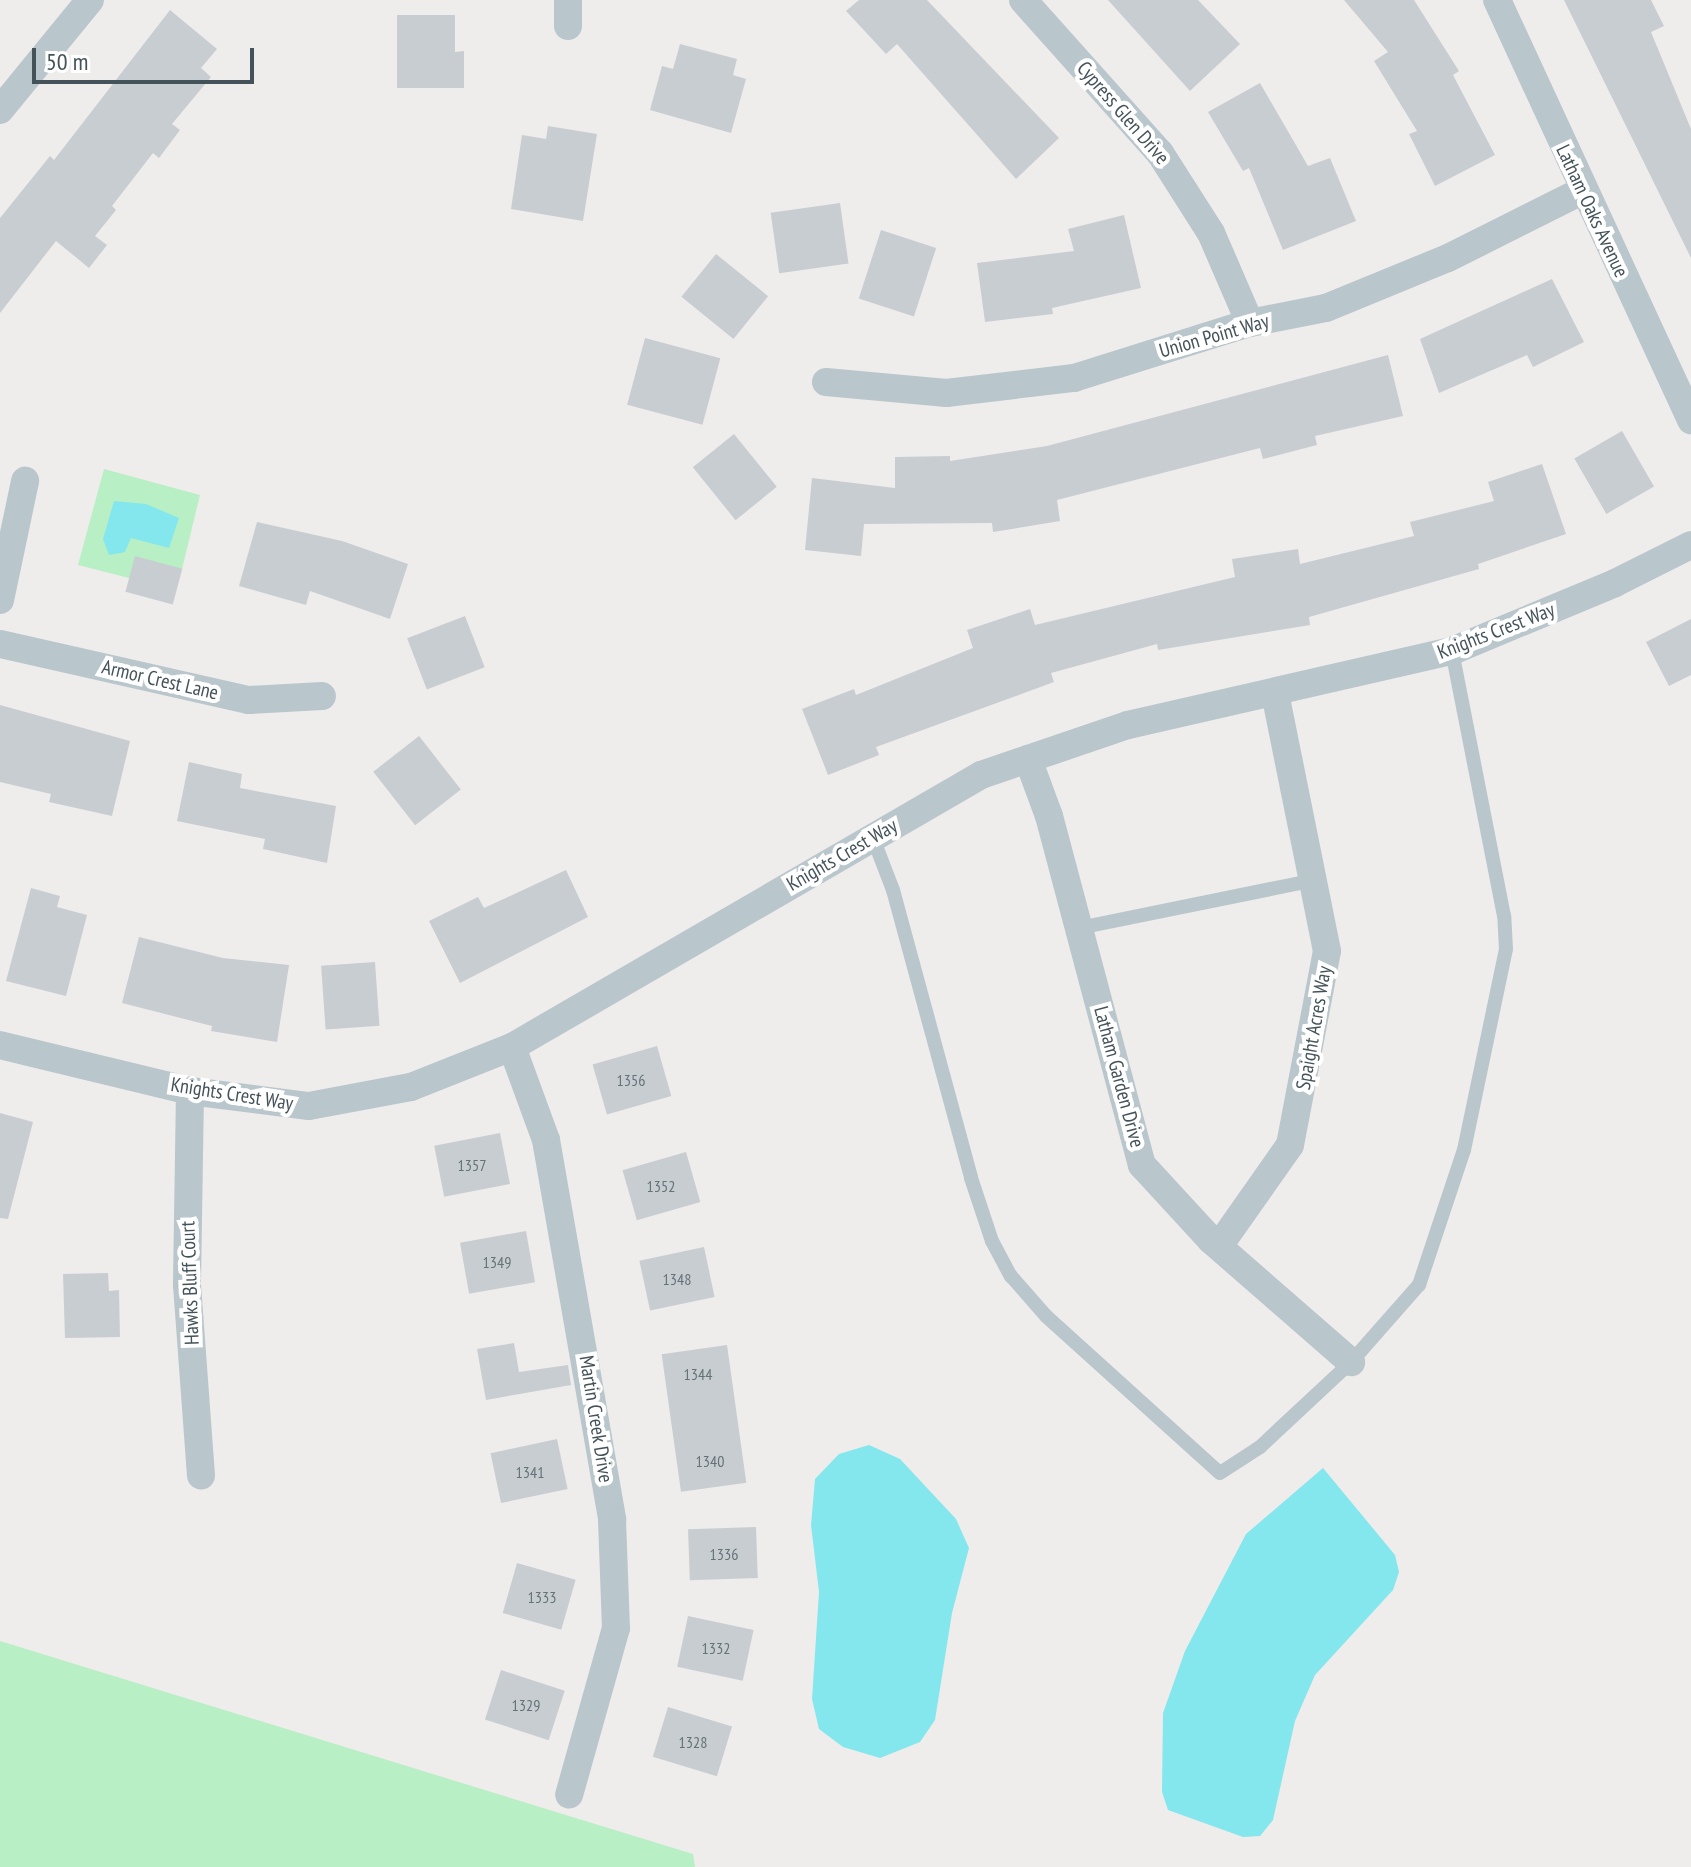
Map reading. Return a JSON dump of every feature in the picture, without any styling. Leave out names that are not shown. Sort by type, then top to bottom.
[{"type":"street","points":[[0,110],[90,0]]},
{"type":"street","name":"Cypress Glen Drive","points":[[1023,0],[1160,153],[1211,233],[1250,323]]},
{"type":"street","name":"Latham Oaks Avenue","points":[[1497,0],[1582,191],[1691,420]]},
{"type":"street","name":"Union Point Way","points":[[826,382],[946,393],[1074,378],[1250,323],[1340,302],[1448,258],[1582,191]]},
{"type":"street","points":[[0,600],[25,481]]},
{"type":"street","name":"Knights Crest Way","points":[[0,1045],[190,1091],[309,1106],[411,1087],[512,1047],[981,775],[1128,725],[1275,694],[1452,651],[1615,583],[1691,545]]},
{"type":"street","name":"Armor Crest Lane","points":[[0,644],[249,700],[322,696]]},
{"type":"street","name":"Spaight Acres Way","points":[[1219,1246],[1290,1145],[1327,951],[1275,694]]},
{"type":"street","name":"Latham Garden Drive","points":[[1028,759],[1049,816],[1142,1165],[1219,1246],[1351,1362]]},
{"type":"street","name":"Martin Creek Drive","points":[[512,1047],[546,1140],[612,1520],[616,1628],[569,1795]]},
{"type":"street","name":"Hawks Bluff Court","points":[[190,1091],[187,1285],[201,1475]]},
{"type":"lane","points":[[873,838],[893,890],[992,1241],[1011,1276],[1046,1316],[1220,1473],[1260,1447],[1351,1362],[1419,1285],[1464,1150],[1506,949],[1504,916],[1452,651]]},
{"type":"lane","points":[[1079,928],[1311,881]]},
{"type":"green space","points":[[104,469],[200,495],[182,569],[129,578],[78,565]]},
{"type":"green space","points":[[0,1641],[693,1854],[695,1867],[0,1867]]},
{"type":"water","points":[[114,501],[146,504],[179,518],[169,548],[131,538],[125,552],[109,555],[103,539]]},
{"type":"water","points":[[869,1445],[900,1459],[956,1519],[969,1548],[952,1613],[935,1720],[920,1742],[880,1758],[843,1747],[819,1729],[812,1699],[819,1592],[811,1525],[815,1479],[839,1454]]},
{"type":"water","points":[[1323,1468],[1395,1555],[1399,1572],[1393,1590],[1315,1675],[1295,1721],[1273,1820],[1260,1836],[1243,1837],[1168,1810],[1162,1792],[1163,1713],[1185,1651],[1246,1534]]},
{"type":"building","points":[[859,0],[927,0],[1059,138],[1016,179],[897,44],[886,54],[846,11]]},
{"type":"building","points":[[1108,0],[1198,0],[1240,44],[1190,91]]},
{"type":"building","points":[[1344,0],[1414,0],[1459,71],[1453,75],[1495,155],[1435,186],[1409,134],[1417,131],[1374,61],[1388,52]]},
{"type":"building","points":[[1564,0],[1651,0],[1664,26],[1651,32],[1691,129],[1691,258]]},
{"type":"building","points":[[170,10],[217,49],[201,68],[211,77],[172,124],[180,130],[159,158],[153,153],[112,206],[116,210],[95,236],[107,245],[89,268],[56,241],[0,313],[0,218],[50,156],[54,160]]},
{"type":"building","points":[[397,15],[455,15],[455,52],[464,51],[464,88],[397,88]]},
{"type":"building","points":[[680,44],[737,59],[733,75],[746,79],[731,133],[650,110],[662,66],[673,69]]},
{"type":"building","points":[[1260,83],[1308,166],[1330,158],[1356,221],[1283,250],[1249,168],[1243,171],[1208,112]]},
{"type":"building","points":[[548,126],[597,134],[583,221],[511,209],[522,135],[546,139]]},
{"type":"building","points":[[840,203],[848,263],[779,273],[771,213]]},
{"type":"building","points":[[1124,215],[1141,288],[1052,308],[1053,314],[985,322],[977,263],[1074,251],[1068,229]]},
{"type":"building","points":[[881,230],[936,248],[914,316],[859,298]]},
{"type":"building","points":[[716,254],[768,296],[733,339],[681,297]]},
{"type":"building","points":[[1552,279],[1584,342],[1533,367],[1527,355],[1439,393],[1420,339]]},
{"type":"building","points":[[645,338],[720,358],[702,425],[627,405]]},
{"type":"building","points":[[1388,355],[1403,416],[1315,436],[1317,445],[1263,459],[1260,448],[1057,500],[1060,521],[993,532],[992,523],[864,524],[861,556],[805,550],[812,478],[895,488],[895,457],[950,456],[950,461],[1047,446]]},
{"type":"building","points":[[1622,431],[1654,486],[1606,514],[1574,458]]},
{"type":"building","points":[[734,434],[777,487],[736,520],[693,467]]},
{"type":"building","points":[[1542,464],[1566,534],[1478,564],[1479,569],[1309,617],[1310,625],[1158,650],[1157,644],[1051,673],[1054,682],[876,747],[879,755],[828,775],[802,709],[854,689],[856,695],[973,648],[967,630],[1030,609],[1035,625],[1235,577],[1232,559],[1298,549],[1300,564],[1414,536],[1410,522],[1494,501],[1488,482]]},
{"type":"building","points":[[257,522],[342,541],[408,564],[390,619],[310,591],[306,605],[239,586]]},
{"type":"building","points":[[135,556],[182,569],[173,604],[125,592]]},
{"type":"building","points":[[465,616],[485,667],[427,690],[407,638]]},
{"type":"building","points":[[1691,619],[1691,675],[1669,686],[1646,642]]},
{"type":"building","points":[[0,705],[130,741],[112,816],[49,802],[51,794],[0,782]]},
{"type":"building","points":[[419,736],[461,790],[415,825],[373,772]]},
{"type":"building","points":[[189,762],[242,774],[240,788],[336,806],[327,863],[263,849],[265,839],[177,821]]},
{"type":"building","points":[[566,870],[588,917],[460,983],[429,921],[478,897],[484,908]]},
{"type":"building","points":[[31,888],[60,896],[57,907],[87,915],[66,996],[6,981]]},
{"type":"building","points":[[139,937],[223,958],[289,965],[277,1042],[211,1031],[212,1026],[122,1003]]},
{"type":"building","points":[[375,962],[379,1026],[326,1030],[321,966]]},
{"type":"building","points":[[657,1046],[671,1096],[607,1114],[593,1064]]},
{"type":"building","points":[[0,1113],[33,1122],[8,1219],[0,1218]]},
{"type":"building","points":[[500,1133],[510,1184],[444,1197],[434,1146]]},
{"type":"building","points":[[686,1152],[700,1202],[637,1220],[623,1170]]},
{"type":"building","points":[[526,1231],[535,1282],[469,1294],[460,1243]]},
{"type":"building","points":[[704,1247],[715,1297],[650,1311],[639,1261]]},
{"type":"building","points":[[108,1273],[109,1291],[119,1290],[120,1337],[65,1338],[63,1274]]},
{"type":"building","points":[[514,1343],[519,1372],[568,1365],[571,1385],[486,1400],[477,1349]]},
{"type":"building","points":[[727,1345],[746,1483],[681,1492],[662,1354]]},
{"type":"building","points":[[557,1439],[568,1489],[501,1503],[490,1453]]},
{"type":"building","points":[[756,1527],[758,1578],[690,1580],[688,1529]]},
{"type":"building","points":[[517,1563],[576,1580],[561,1630],[503,1613]]},
{"type":"building","points":[[688,1616],[754,1630],[743,1681],[677,1667]]},
{"type":"building","points":[[501,1670],[565,1691],[549,1740],[485,1719]]},
{"type":"building","points":[[668,1707],[732,1727],[717,1776],[653,1757]]}]
